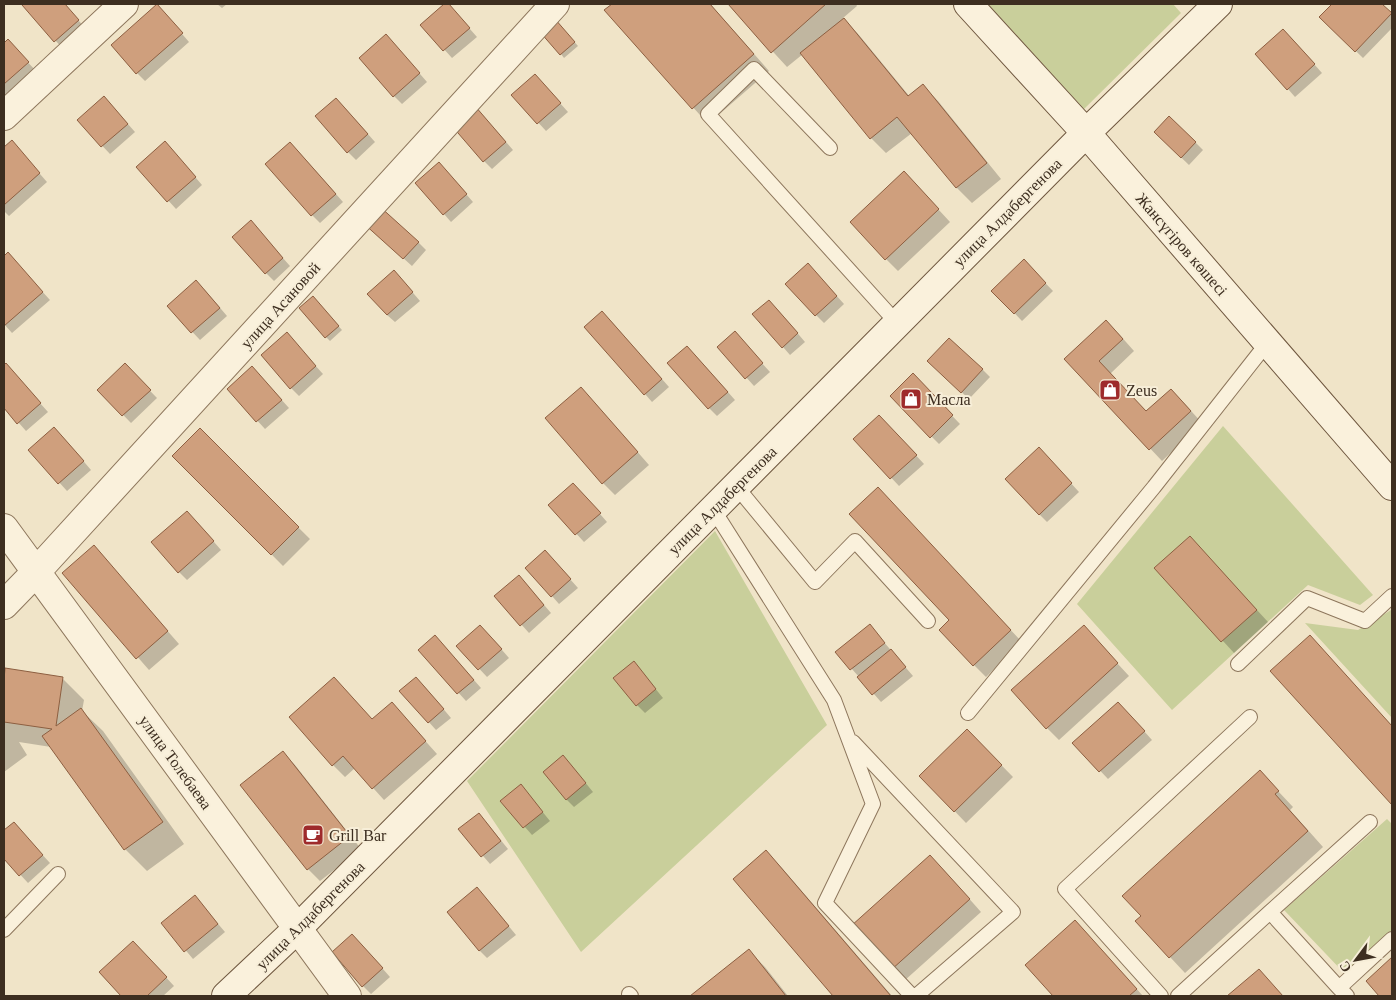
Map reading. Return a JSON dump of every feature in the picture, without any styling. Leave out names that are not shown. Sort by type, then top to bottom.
[{"type":"street","points":[[4,116],[124,4]]},
{"type":"street","name":"улица Асановой","points":[[4,605],[555,4]]},
{"type":"street","name":"Жансүгіров көшесі","points":[[968,4],[1086,133],[1392,486]]},
{"type":"street","name":"улица Алдабергенова","points":[[226,996],[298,928],[1086,133],[1218,4]]},
{"type":"street","name":"улица Толебаева","points":[[4,528],[347,996]]},
{"type":"lane","points":[[830,148],[754,69],[708,114],[897,323]]},
{"type":"lane","points":[[968,713],[1154,487],[1268,342]]},
{"type":"lane","points":[[736,486],[816,582],[855,541],[928,621]]},
{"type":"lane","points":[[713,509],[834,700],[873,804],[825,903],[912,996]]},
{"type":"lane","points":[[1238,664],[1307,598],[1365,622],[1392,596]]},
{"type":"lane","points":[[1161,996],[1064,889],[1250,717]]},
{"type":"lane","points":[[848,736],[1013,912],[916,996]]},
{"type":"lane","points":[[1178,996],[1370,822]]},
{"type":"lane","points":[[4,930],[58,874]]},
{"type":"lane","points":[[1270,912],[1343,992],[1392,939]]},
{"type":"green space","points":[[988,4],[1173,4],[1181,13],[1084,109]]},
{"type":"green space","points":[[1223,426],[1373,595],[1360,605],[1308,585],[1172,710],[1077,604]]},
{"type":"green space","points":[[715,531],[827,725],[581,952],[467,781]]},
{"type":"green space","points":[[1391,610],[1392,718],[1305,623],[1358,630]]},
{"type":"green space","points":[[1387,819],[1392,824],[1392,930],[1346,975],[1284,910]]},
{"type":"building","points":[[65,4],[79,20],[54,42],[22,5]]},
{"type":"building","points":[[157,4],[183,33],[136,74],[111,45]]},
{"type":"building","points":[[444,4],[449,4],[470,28],[443,51],[420,25]]},
{"type":"building","points":[[612,4],[710,4],[754,54],[692,109],[604,10]]},
{"type":"building","points":[[728,4],[826,4],[771,53]]},
{"type":"building","points":[[1332,4],[1382,4],[1392,13],[1355,52],[1319,17]]},
{"type":"building","points":[[844,18],[908,96],[923,84],[987,163],[956,188],[897,117],[870,139],[800,53]]},
{"type":"building","points":[[555,19],[575,42],[560,55],[540,32]]},
{"type":"building","points":[[1283,29],[1315,64],[1287,90],[1255,54]]},
{"type":"building","points":[[386,34],[420,73],[393,97],[359,58]]},
{"type":"building","points":[[8,39],[29,62],[4,84],[4,43]]},
{"type":"building","points":[[535,74],[561,103],[537,124],[511,95]]},
{"type":"building","points":[[104,96],[128,124],[101,147],[77,120]]},
{"type":"building","points":[[336,98],[368,134],[347,153],[315,116]]},
{"type":"building","points":[[475,106],[506,142],[483,162],[452,126]]},
{"type":"building","points":[[1169,116],[1196,142],[1181,158],[1154,132]]},
{"type":"building","points":[[12,140],[40,173],[4,205],[4,147]]},
{"type":"building","points":[[165,141],[196,177],[167,202],[136,167]]},
{"type":"building","points":[[290,142],[336,194],[311,216],[265,164]]},
{"type":"building","points":[[439,162],[467,194],[443,215],[415,183]]},
{"type":"building","points":[[904,171],[939,209],[885,260],[850,222]]},
{"type":"building","points":[[378,205],[419,242],[403,259],[362,222]]},
{"type":"building","points":[[251,220],[283,258],[265,274],[232,237]]},
{"type":"building","points":[[8,252],[43,292],[4,326],[4,256]]},
{"type":"building","points":[[1024,259],[1046,283],[1014,314],[991,291]]},
{"type":"building","points":[[808,263],[837,296],[815,316],[785,284]]},
{"type":"building","points":[[394,270],[413,292],[387,315],[367,294]]},
{"type":"building","points":[[196,280],[220,308],[191,333],[167,306]]},
{"type":"building","points":[[313,296],[339,326],[325,338],[299,308]]},
{"type":"building","points":[[769,300],[798,333],[782,348],[752,314]]},
{"type":"building","points":[[602,311],[662,379],[644,395],[584,327]]},
{"type":"building","points":[[1106,320],[1123,339],[1099,361],[1146,411],[1171,389],[1191,411],[1149,450],[1064,359]]},
{"type":"building","points":[[735,331],[763,363],[745,379],[717,347]]},
{"type":"building","points":[[287,332],[316,366],[290,389],[261,355]]},
{"type":"building","points":[[949,338],[983,369],[961,393],[927,361]]},
{"type":"building","points":[[687,346],[728,392],[708,409],[667,363]]},
{"type":"building","points":[[6,363],[41,403],[17,424],[4,408],[4,365]]},
{"type":"building","points":[[125,363],[151,390],[122,416],[97,390]]},
{"type":"building","points":[[252,366],[282,400],[256,422],[227,389]]},
{"type":"building","points":[[913,373],[953,415],[930,438],[890,396]]},
{"type":"building","points":[[581,387],[638,452],[602,484],[545,418]]},
{"type":"building","points":[[879,415],[917,455],[890,479],[853,439]]},
{"type":"building","points":[[54,427],[84,461],[58,484],[28,450]]},
{"type":"building","points":[[200,428],[299,527],[271,555],[172,456]]},
{"type":"building","points":[[1039,447],[1072,483],[1039,515],[1005,479]]},
{"type":"building","points":[[573,483],[601,513],[575,535],[548,505]]},
{"type":"building","points":[[878,487],[1011,630],[973,666],[939,630],[949,620],[849,514]]},
{"type":"building","points":[[187,511],[214,541],[178,573],[151,542]]},
{"type":"building","points":[[1190,536],[1257,610],[1221,642],[1154,568]]},
{"type":"building","points":[[94,545],[168,631],[136,659],[62,573]]},
{"type":"building","points":[[545,550],[571,579],[551,597],[525,568]]},
{"type":"building","points":[[519,575],[544,605],[520,626],[494,596]]},
{"type":"building","points":[[870,624],[885,643],[850,670],[835,652]]},
{"type":"building","points":[[480,625],[502,649],[478,670],[456,646]]},
{"type":"building","points":[[1084,625],[1118,663],[1046,729],[1011,690]]},
{"type":"building","points":[[435,635],[474,680],[457,694],[418,650]]},
{"type":"building","points":[[1310,635],[1392,726],[1392,805],[1270,671]]},
{"type":"building","points":[[891,649],[906,667],[872,695],[857,677]]},
{"type":"building","points":[[634,661],[656,689],[636,706],[613,678]]},
{"type":"building","points":[[5,668],[63,677],[56,726],[81,708],[163,822],[124,850],[42,736],[52,729],[4,722]]},
{"type":"building","points":[[334,677],[372,719],[392,702],[426,741],[372,789],[343,756],[332,766],[289,717]]},
{"type":"building","points":[[416,677],[444,709],[428,723],[399,691]]},
{"type":"building","points":[[1118,702],[1145,731],[1099,772],[1072,743]]},
{"type":"building","points":[[967,729],[1002,765],[954,812],[919,776]]},
{"type":"building","points":[[283,751],[350,836],[307,870],[240,785]]},
{"type":"building","points":[[563,755],[586,783],[566,800],[543,772]]},
{"type":"building","points":[[1260,770],[1279,791],[1275,794],[1308,831],[1169,958],[1135,921],[1141,916],[1122,896]]},
{"type":"building","points":[[521,784],[543,812],[523,828],[500,801]]},
{"type":"building","points":[[479,813],[501,841],[481,857],[458,829]]},
{"type":"building","points":[[14,822],[43,855],[19,876],[4,859],[4,830]]},
{"type":"building","points":[[766,850],[891,996],[833,996],[733,879]]},
{"type":"building","points":[[930,855],[970,899],[891,970],[851,926]]},
{"type":"building","points":[[477,887],[509,926],[479,951],[447,912]]},
{"type":"building","points":[[195,895],[218,924],[184,952],[161,923]]},
{"type":"building","points":[[1075,920],[1137,989],[1129,996],[1053,996],[1025,965]]},
{"type":"building","points":[[352,934],[383,968],[362,987],[332,952]]},
{"type":"building","points":[[133,941],[167,977],[147,996],[121,996],[99,972]]},
{"type":"building","points":[[749,949],[786,996],[690,996]]},
{"type":"building","points":[[1392,957],[1392,996],[1379,996],[1366,981]]},
{"type":"building","points":[[1259,969],[1283,996],[1227,996]]},
{"type":"place","name":"Zeus","points":[[1110,390]]},
{"type":"place","name":"Масла","points":[[911,399]]},
{"type":"place","name":"Grill Bar","points":[[313,835]]}]
